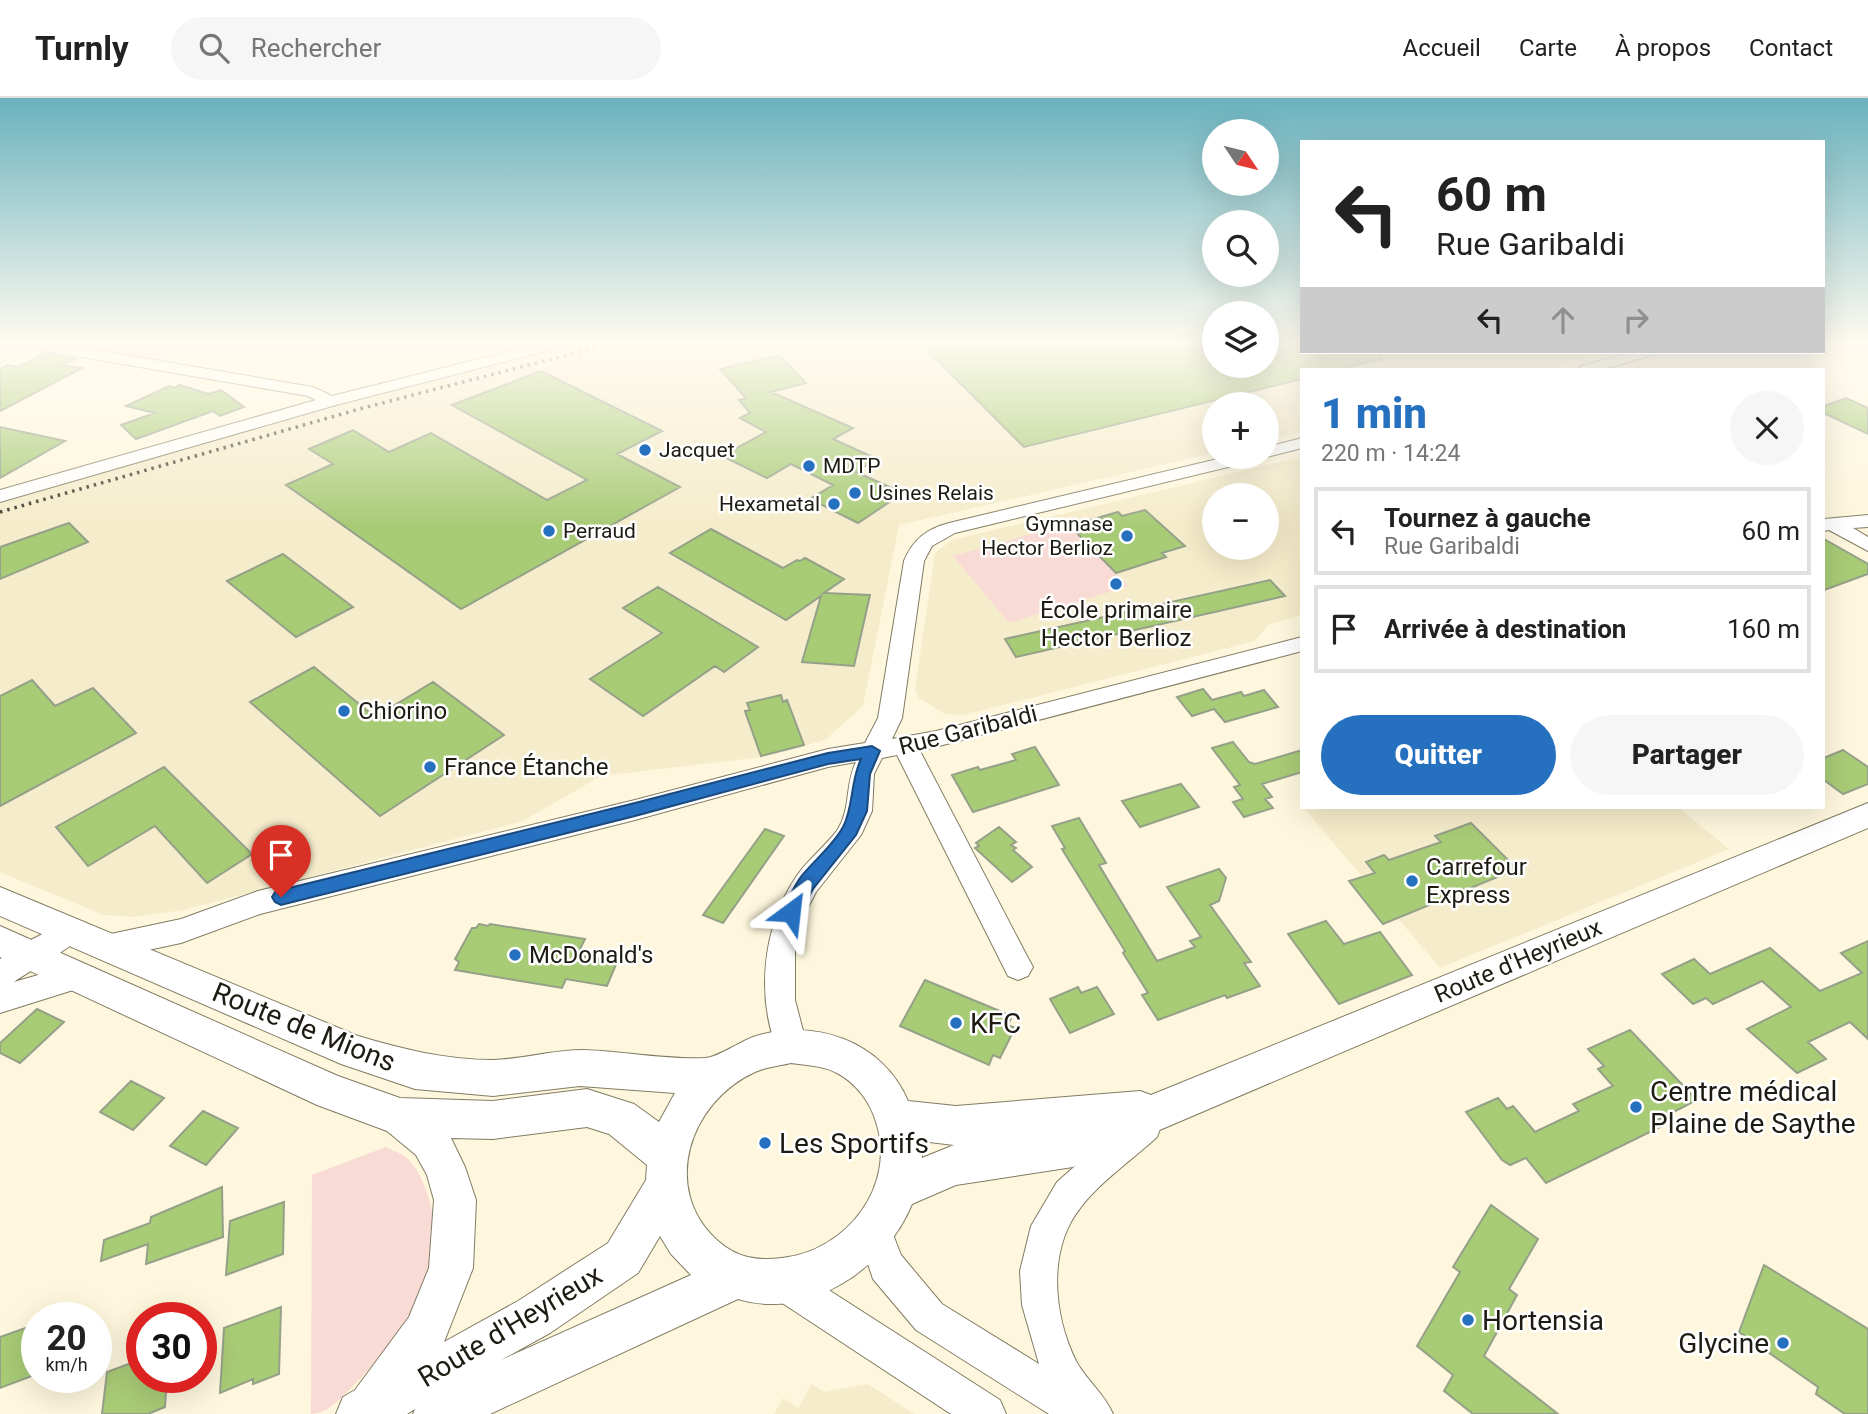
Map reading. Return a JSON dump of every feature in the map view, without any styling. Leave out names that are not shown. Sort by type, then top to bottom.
[{"type":"main road","name":"Route d'Heyrieux","points":[[897,1189],[956,1165],[1073,1147],[1868,815]]},
{"type":"main road","name":"Route de Mions","points":[[0,901],[354,1052],[415,1071],[492,1077],[580,1068],[715,1077]]},
{"type":"main road","name":"Route de Mions","points":[[14,948],[331,1092],[400,1117],[493,1120],[587,1108],[620,1118],[653,1142],[667,1172]]},
{"type":"main road","points":[[791,1046],[826,1050],[857,1064],[882,1087],[898,1119],[903,1153],[897,1189],[888,1211],[875,1231],[849,1257],[818,1274],[783,1283],[760,1282],[736,1277],[709,1262],[686,1241],[673,1215],[667,1172],[681,1118],[692,1100],[715,1077],[738,1061],[755,1054],[791,1046]]},
{"type":"main road","name":"Route d'Heyrieux","points":[[898,1119],[956,1126],[1168,1108]]},
{"type":"main road","name":"Route de Mions","points":[[363,1413],[425,1333],[451,1268],[455,1200],[445,1167],[430,1141],[400,1117]]},
{"type":"main road","name":"Route d'Heyrieux","points":[[363,1413],[534,1317],[623,1258],[667,1172]]},
{"type":"main road","name":"Route d'Heyrieux","points":[[437,1414],[736,1277]]},
{"type":"street","points":[[0,496],[318,404]]},
{"type":"street","points":[[1279,449],[1300,444]]},
{"type":"street","points":[[791,1046],[780,999],[781,952],[791,912],[806,884],[848,835],[859,811],[862,774],[890,718],[914,561],[919,545],[933,534],[1202,468]]},
{"type":"street","points":[[1828,525],[1868,521]]},
{"type":"street","points":[[1828,525],[1868,545]]},
{"type":"street","name":"Rue Garibaldi","points":[[106,947],[181,931],[258,903],[635,810],[828,758],[905,747],[1300,645]]},
{"type":"street","points":[[905,747],[1018,967]]},
{"type":"street","points":[[0,976],[14,948],[70,932]]},
{"type":"street","points":[[0,1000],[76,977]]},
{"type":"street","points":[[1093,1414],[1061,1372],[1040,1305],[1038,1271],[1049,1226],[1069,1194],[1168,1108]]},
{"type":"street","points":[[875,1231],[886,1266],[929,1317],[1086,1414]]},
{"type":"street","points":[[783,1283],[986,1414]]},
{"type":"shaded area","points":[[345,404],[1202,404],[1202,456],[899,525],[863,706],[825,740],[762,757],[601,776],[523,821],[183,910],[135,917],[104,915],[0,872],[0,503]]},
{"type":"shaded area","points":[[1279,404],[1300,404],[1300,432],[1279,437]]},
{"type":"shaded area","name":"École primaire Hector Berlioz","points":[[1300,457],[1300,616],[1268,625],[1255,641],[964,715],[945,714],[919,698],[915,689],[935,553],[952,540],[1251,469],[1279,469],[1279,462]]},
{"type":"shaded area","points":[[1067,524],[1129,586],[1009,623],[953,556]]},
{"type":"shaded area","points":[[1305,809],[1680,809],[1729,849],[1440,968]]},
{"type":"shaded area","points":[[386,1147],[404,1156],[412,1164],[427,1193],[433,1220],[433,1246],[428,1272],[405,1322],[372,1366],[335,1404],[311,1414],[312,1175]]},
{"type":"shaded area","points":[[812,1384],[824,1392],[868,1384],[914,1414],[774,1414],[783,1398],[798,1408]]},
{"type":"building","points":[[0,404],[13,404],[0,411]]},
{"type":"building","points":[[241,404],[244,407],[220,416],[213,411],[136,439],[121,425],[155,413],[126,406]]},
{"type":"building","points":[[608,404],[662,431],[617,454],[680,487],[461,609],[286,485],[333,464],[309,449],[353,430],[389,452],[431,433],[547,500],[587,480],[452,405]]},
{"type":"building","points":[[743,404],[799,404],[853,428],[833,439],[877,459],[856,472],[903,493],[858,523],[810,499],[833,485],[791,464],[767,478],[722,456],[766,432],[740,418],[750,413]]},
{"type":"building","points":[[981,404],[1198,404],[1024,447]]},
{"type":"building","points":[[1860,404],[1868,408],[1868,434],[1825,413],[1825,406]]},
{"type":"building","points":[[0,427],[65,441],[0,478]]},
{"type":"building","name":"Gymnase Hector Berlioz","points":[[1145,510],[1185,546],[1162,553],[1166,557],[1116,573],[1070,526],[1118,512],[1122,516]]},
{"type":"building","points":[[69,523],[88,542],[0,579],[0,547]]},
{"type":"building","points":[[711,529],[783,568],[805,558],[844,579],[824,593],[870,595],[854,666],[802,662],[821,596],[786,620],[670,553]]},
{"type":"building","points":[[1825,540],[1868,564],[1868,574],[1825,590]]},
{"type":"building","points":[[283,554],[353,607],[296,637],[227,581]]},
{"type":"building","points":[[1270,580],[1285,596],[1016,657],[1005,639]]},
{"type":"building","points":[[658,587],[758,647],[724,672],[715,666],[643,716],[590,679],[662,633],[623,608]]},
{"type":"building","points":[[314,667],[375,717],[433,682],[504,735],[380,816],[250,702]]},
{"type":"building","points":[[32,680],[55,706],[93,688],[136,733],[0,806],[0,696]]},
{"type":"building","points":[[1203,689],[1212,700],[1241,692],[1244,696],[1264,690],[1278,707],[1225,722],[1214,709],[1192,716],[1177,697]]},
{"type":"building","points":[[781,695],[783,702],[787,700],[804,745],[761,756],[745,711],[750,710],[747,703]]},
{"type":"building","points":[[1233,742],[1249,762],[1255,764],[1300,751],[1300,773],[1262,784],[1272,797],[1265,799],[1273,808],[1244,817],[1233,802],[1243,799],[1234,787],[1240,785],[1212,748]]},
{"type":"building","points":[[1035,747],[1059,785],[973,812],[952,775],[1016,760],[1012,754]]},
{"type":"building","points":[[1843,750],[1868,767],[1868,784],[1843,794],[1825,781],[1825,758]]},
{"type":"building","points":[[164,767],[252,854],[207,883],[155,826],[88,866],[56,827]]},
{"type":"building","points":[[1181,784],[1199,807],[1140,827],[1122,801]]},
{"type":"building","points":[[1079,818],[1106,863],[1099,865],[1157,961],[1195,947],[1190,941],[1201,937],[1167,887],[1219,869],[1226,878],[1219,901],[1210,905],[1251,962],[1244,963],[1260,986],[1227,998],[1225,995],[1158,1020],[1142,995],[1148,993],[1062,849],[1065,848],[1052,826]]},
{"type":"building","points":[[1471,823],[1517,869],[1383,924],[1349,881],[1375,873],[1366,862],[1384,855],[1389,860],[1441,842],[1435,836]]},
{"type":"building","points":[[999,827],[1016,842],[1011,845],[1016,848],[1013,850],[1032,867],[1012,882],[975,848],[979,846],[976,843]]},
{"type":"building","points":[[765,829],[784,836],[723,923],[703,915]]},
{"type":"building","points":[[1326,921],[1344,944],[1380,932],[1412,975],[1339,1004],[1288,934]]},
{"type":"building","name":"McDonald's","points":[[479,924],[585,939],[577,955],[617,962],[607,986],[566,979],[562,988],[455,970],[459,962],[455,959],[472,928]]},
{"type":"building","points":[[1868,941],[1868,1039],[1850,1022],[1808,1042],[1826,1059],[1797,1073],[1747,1029],[1791,1007],[1762,981],[1713,1004],[1706,998],[1693,1004],[1662,974],[1694,959],[1710,974],[1770,948],[1820,991],[1862,973],[1841,953]]},
{"type":"building","points":[[925,980],[1012,1016],[1008,1025],[1015,1028],[1000,1058],[993,1055],[989,1065],[900,1026]]},
{"type":"building","points":[[1078,987],[1081,993],[1097,987],[1114,1014],[1070,1033],[1050,999]]},
{"type":"building","points":[[37,1009],[64,1022],[20,1063],[0,1053],[0,1043]]},
{"type":"building","name":"Centre médical Plaine de Saythe","points":[[1630,1030],[1697,1100],[1654,1122],[1660,1127],[1546,1183],[1526,1158],[1510,1165],[1502,1160],[1466,1112],[1498,1098],[1507,1109],[1513,1106],[1535,1132],[1579,1111],[1573,1104],[1613,1086],[1598,1069],[1604,1066],[1588,1049]]},
{"type":"building","points":[[131,1081],[164,1098],[133,1130],[100,1112]]},
{"type":"building","points":[[203,1111],[238,1128],[206,1165],[170,1146]]},
{"type":"building","points":[[222,1187],[223,1237],[146,1264],[148,1244],[101,1261],[104,1240],[150,1223],[151,1217]]},
{"type":"building","points":[[284,1202],[283,1254],[226,1275],[230,1221]]},
{"type":"building","name":"Hortensia","points":[[1491,1205],[1538,1239],[1509,1289],[1517,1295],[1484,1356],[1558,1414],[1473,1414],[1444,1391],[1453,1375],[1417,1346],[1460,1272],[1453,1267]]},
{"type":"building","name":"Glycine","points":[[1764,1265],[1868,1329],[1868,1414],[1845,1414],[1816,1394],[1818,1387],[1739,1332]]},
{"type":"building","points":[[281,1307],[279,1374],[253,1384],[253,1379],[220,1393],[224,1328]]},
{"type":"building","points":[[21,1330],[21,1380],[0,1388],[0,1337]]},
{"type":"building","points":[[126,1365],[126,1393],[166,1393],[165,1407],[148,1414],[102,1414],[104,1393],[112,1393],[112,1370]]},
{"type":"railway","points":[[0,512],[377,404]]},
{"type":"place","name":"Jacquet","points":[[645,450]]},
{"type":"place","name":"MDTP","points":[[809,466]]},
{"type":"place","name":"Usines Relais","points":[[855,493]]},
{"type":"place","name":"Hexametal","points":[[834,504]]},
{"type":"place","name":"Perraud","points":[[549,531]]},
{"type":"place","name":"Gymnase Hector Berlioz","points":[[1127,536]]},
{"type":"place","name":"École primaire Hector Berlioz","points":[[1116,584]]},
{"type":"place","name":"Chiorino","points":[[344,711]]},
{"type":"place","name":"France Étanche","points":[[430,767]]},
{"type":"place","name":"Carrefour Express","points":[[1412,881]]},
{"type":"place","name":"McDonald's","points":[[515,955]]},
{"type":"place","name":"KFC","points":[[956,1023]]},
{"type":"place","name":"Centre médical Plaine de Saythe","points":[[1636,1107]]},
{"type":"place","name":"Les Sportifs","points":[[765,1143]]},
{"type":"place","name":"Hortensia","points":[[1468,1320]]},
{"type":"place","name":"Glycine","points":[[1783,1343]]},
{"type":"route","points":[[281,897],[635,810],[828,758],[872,751],[862,774],[859,811],[848,835],[806,884],[791,912]]}]
